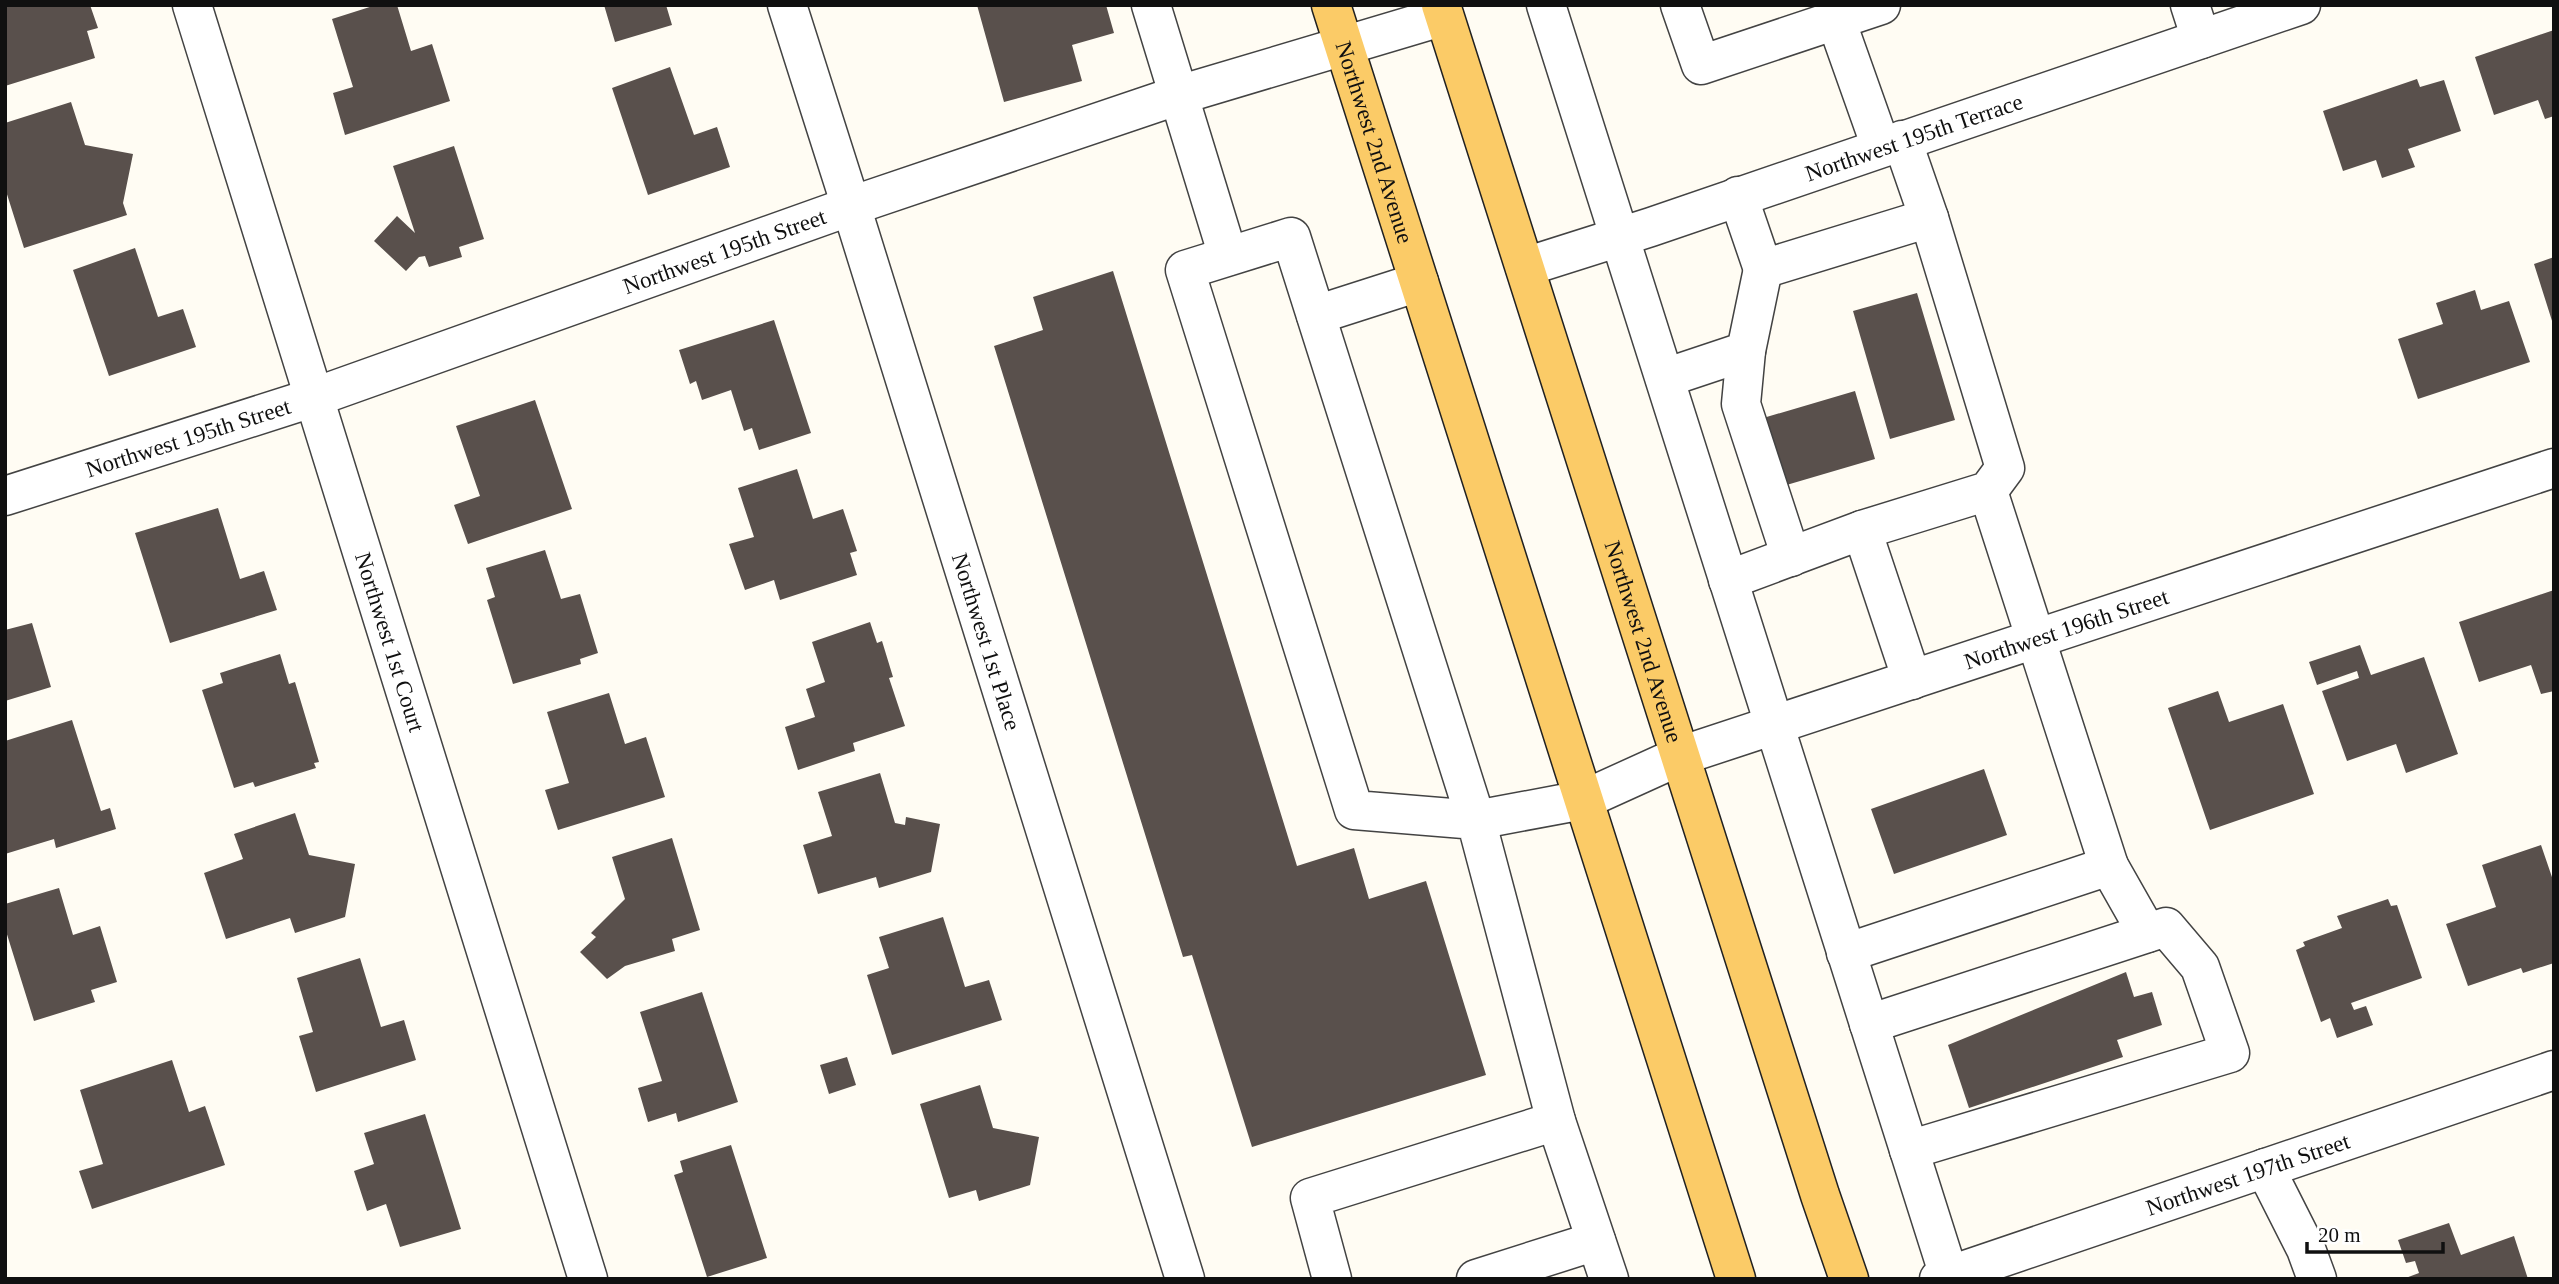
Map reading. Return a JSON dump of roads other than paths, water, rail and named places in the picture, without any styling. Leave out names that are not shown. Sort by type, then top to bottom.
[{"type":"main road","name":"Northwest 2nd Avenue","points":[[1331,5],[1736,1279]]},
{"type":"main road","name":"Northwest 2nd Avenue","points":[[1442,11],[1815,1181],[1849,1279]]},
{"type":"street","name":"Northwest 1st Court","points":[[192,5],[588,1279]]},
{"type":"street","name":"Northwest 1st Place","points":[[787,5],[1185,1279]]},
{"type":"street","points":[[1151,5],[1228,256],[1291,237],[1476,820],[1556,1121],[1609,1279]]},
{"type":"street","points":[[1546,5],[1909,1150],[1946,1278]]},
{"type":"street","points":[[1680,5],[1700,65],[1881,5]]},
{"type":"street","name":"Northwest 195th Terrace","points":[[1525,267],[1892,144],[2195,22],[2301,5]]},
{"type":"street","name":"Northwest 195th Street","points":[[5,496],[315,397],[851,206],[1179,95],[1344,47],[1442,11]]},
{"type":"street","points":[[1728,580],[1863,530],[1989,491],[2005,468],[1929,218],[1836,20]]},
{"type":"street","points":[[1738,196],[1763,269],[1746,351],[1741,404],[1791,557]]},
{"type":"street","points":[[1763,269],[1929,218]]},
{"type":"street","name":"Northwest 196th Street","points":[[1228,256],[1185,270],[1354,810],[1476,820],[1583,800],[1680,755],[2554,468]]},
{"type":"street","points":[[1316,315],[1419,282]]},
{"type":"street","points":[[1665,379],[1746,351]]},
{"type":"street","points":[[1989,491],[2109,866],[2147,933]]},
{"type":"street","points":[[1863,530],[1912,680]]},
{"type":"street","points":[[1846,953],[2109,866]]},
{"type":"street","points":[[1869,1024],[2166,927],[2200,967],[2230,1053],[1909,1150]]},
{"type":"street","name":"Northwest 197th Street","points":[[1946,1278],[2554,1070]]},
{"type":"street","points":[[1332,1279],[1310,1198],[1556,1121]]},
{"type":"street","points":[[2265,1168],[2318,1279]]},
{"type":"street","points":[[1476,1279],[1596,1241]]}]
